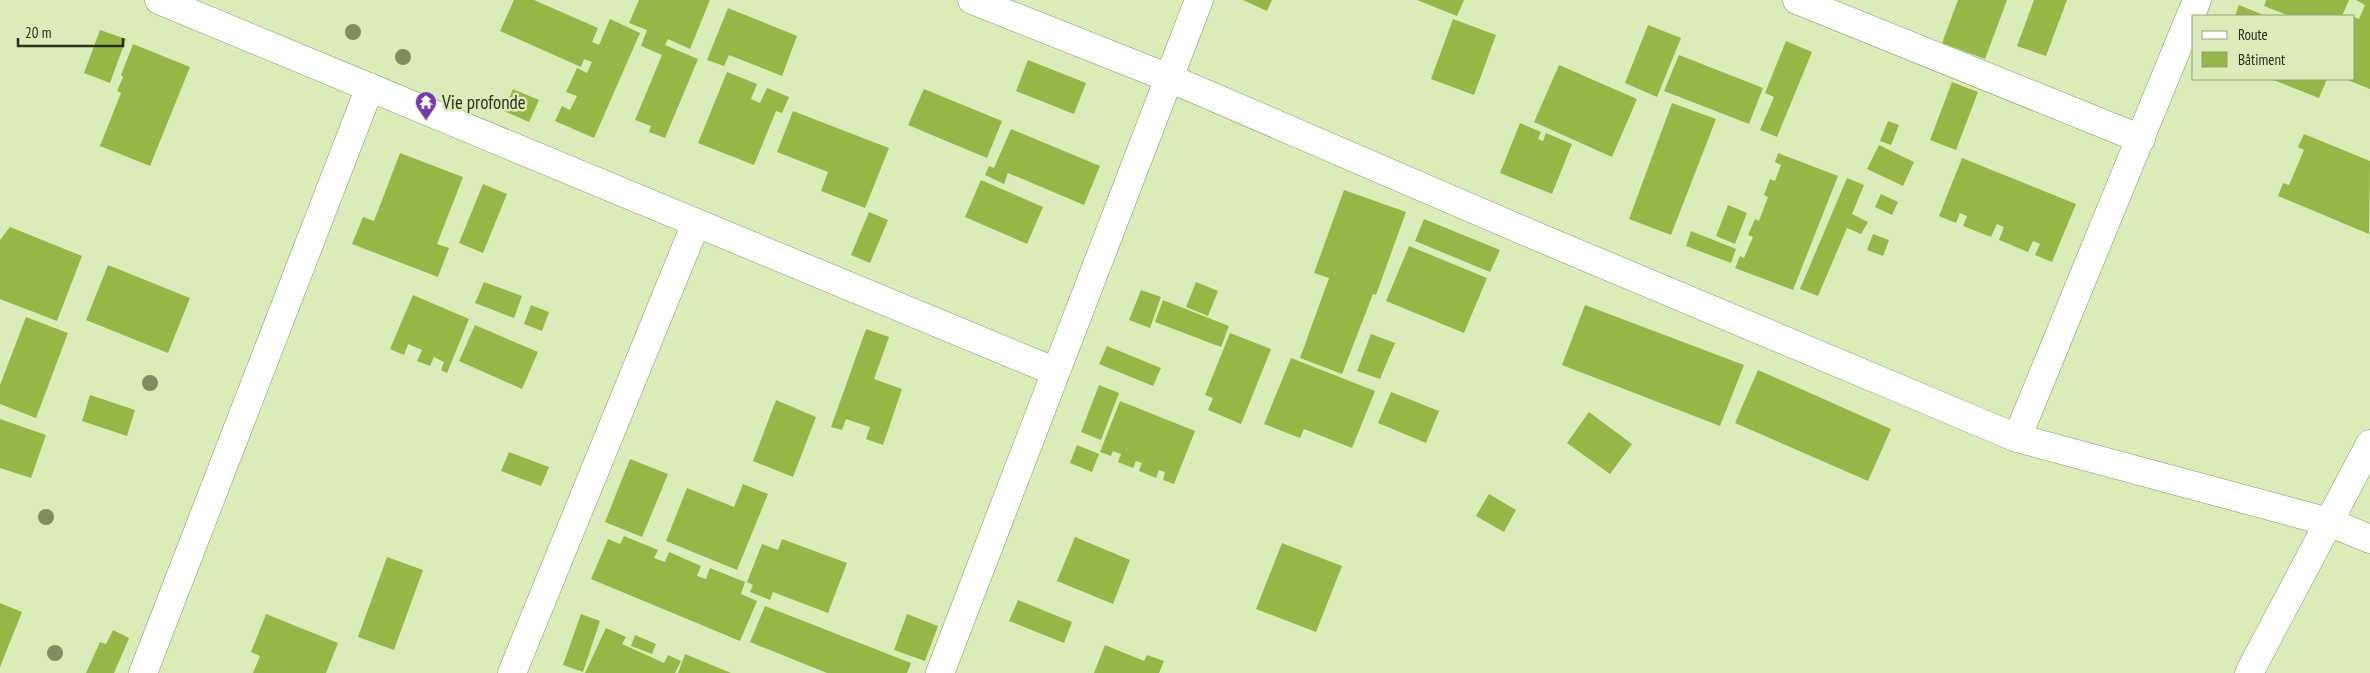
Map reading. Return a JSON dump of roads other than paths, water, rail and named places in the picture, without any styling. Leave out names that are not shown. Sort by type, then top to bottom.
[{"type":"street","points":[[159,0],[1056,372]]},
{"type":"street","points":[[972,0],[1169,78],[1536,236],[2017,438],[2329,522],[2370,539]]},
{"type":"street","points":[[940,673],[1199,0]]},
{"type":"street","points":[[1797,0],[2141,139]]},
{"type":"street","points":[[2017,438],[2197,0]]},
{"type":"street","points":[[143,673],[370,87]]},
{"type":"street","points":[[512,673],[696,223]]},
{"type":"street","points":[[2249,673],[2370,444]]},
{"type":"place","name":"Vie profonde","points":[[426,121]]}]
